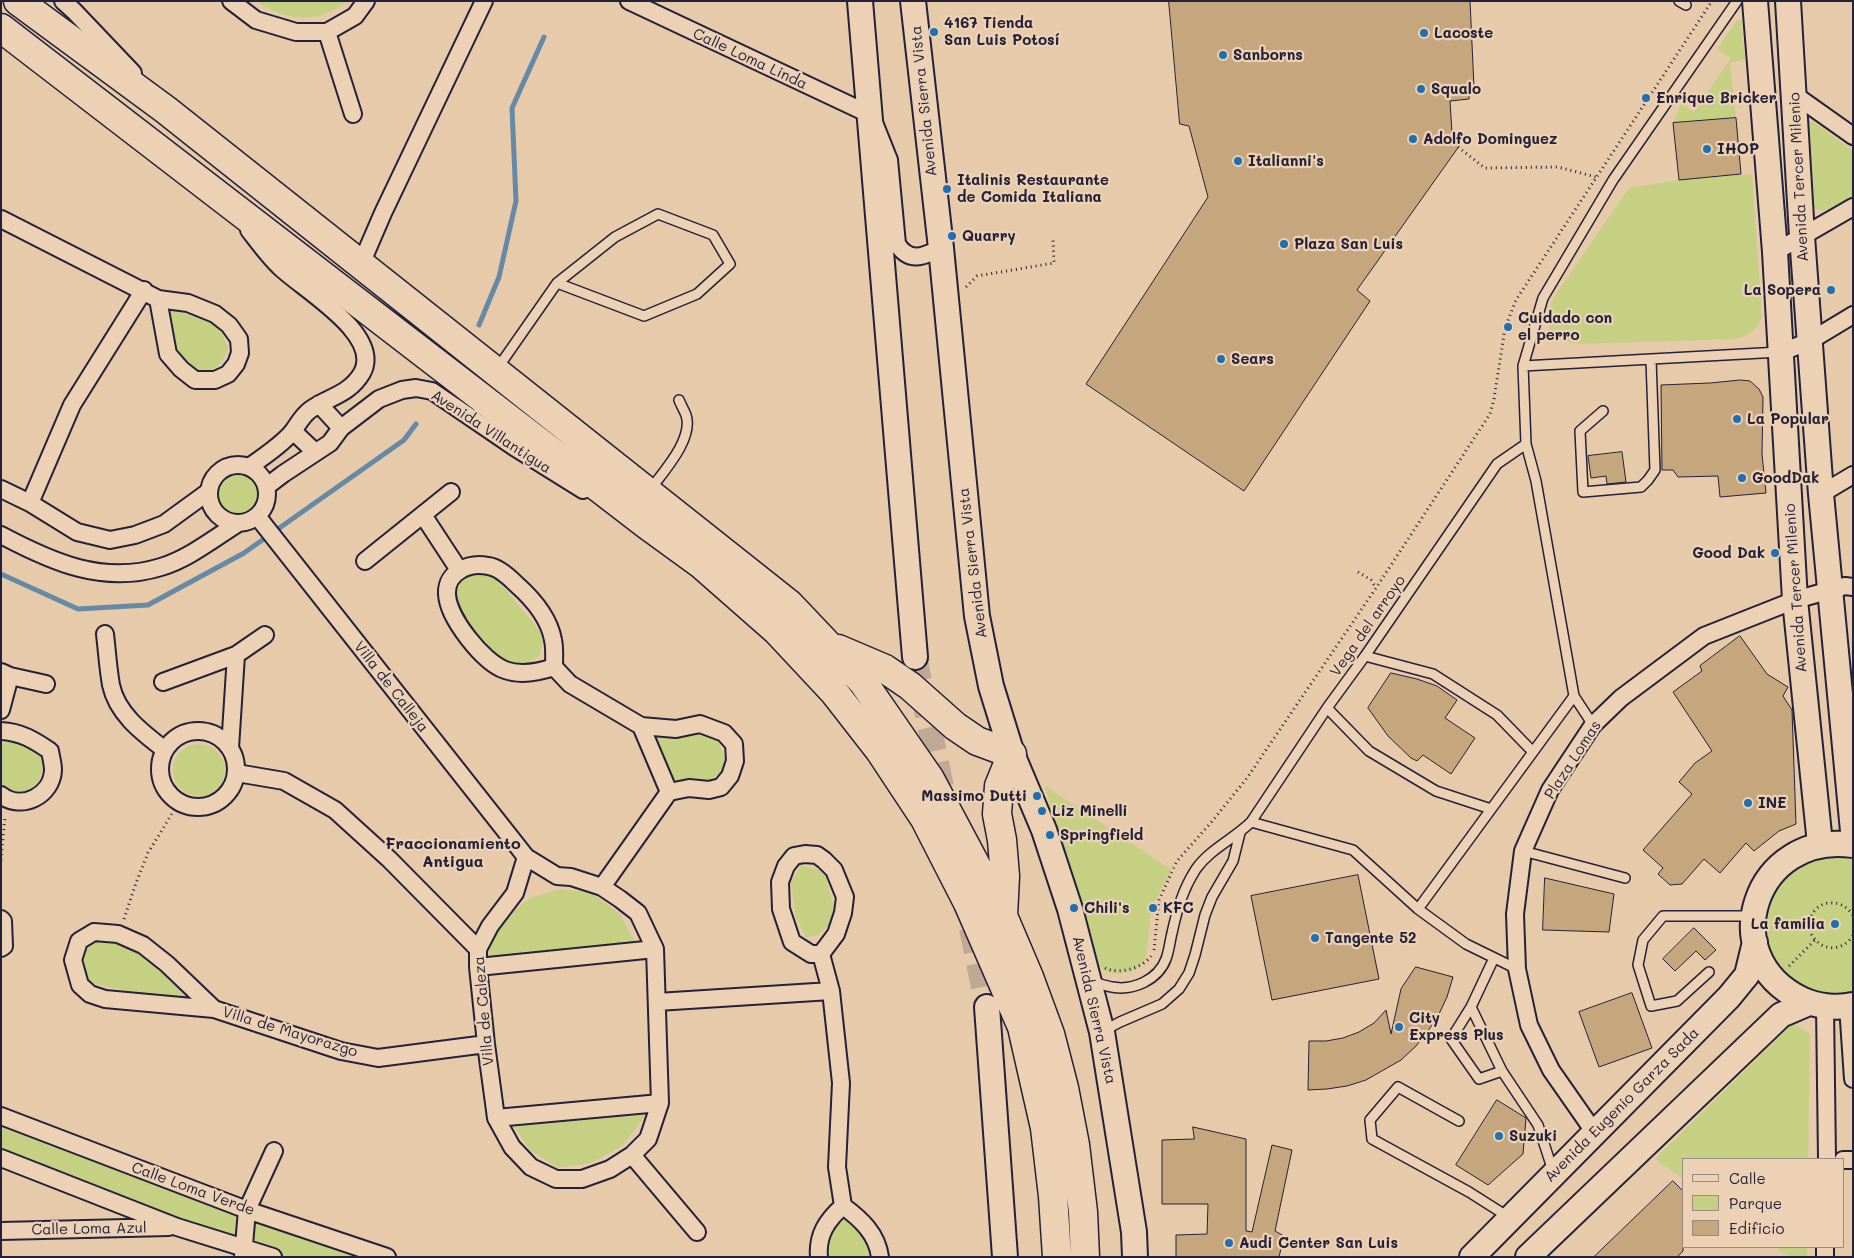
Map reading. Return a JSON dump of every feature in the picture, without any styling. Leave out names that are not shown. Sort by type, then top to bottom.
[{"type":"highway","points":[[18,1],[166,110],[789,604],[863,682],[930,779],[1003,916],[1029,977],[1050,1034],[1064,1088],[1083,1212],[1085,1257]]},
{"type":"highway","points":[[1,28],[647,525],[702,565],[776,630],[834,692],[880,751],[925,819],[968,903],[1022,1027],[1045,1128],[1053,1196],[1057,1257]]},
{"type":"highway","points":[[828,644],[885,669],[910,686],[955,726],[977,741],[1012,754],[999,786],[997,814],[1006,876],[1003,916]]},
{"type":"street","points":[[63,1],[166,110]]},
{"type":"street","points":[[231,1],[256,20],[296,32],[327,32],[355,16],[366,1]]},
{"type":"street","points":[[361,264],[383,213],[484,1]]},
{"type":"street","name":"Calle Loma Linda","points":[[629,1],[871,115]]},
{"type":"street","points":[[860,1],[915,657]]},
{"type":"street","name":"Avenida Sierra Vista","points":[[913,1],[941,248],[977,616],[991,686],[1012,754],[1044,830],[1070,909],[1095,973],[1102,1032],[1134,1232],[1135,1257]]},
{"type":"street","name":"Avenida Tercer Milenio","points":[[1755,1],[1782,352],[1795,600],[1820,844]]},
{"type":"street","name":"Avenida Tercer Milenio","points":[[1788,1],[1802,236],[1822,494],[1842,589],[1853,831]]},
{"type":"street","points":[[327,32],[353,114]]},
{"type":"street","points":[[1794,95],[1853,136]]},
{"type":"street","points":[[871,115],[889,160],[897,244],[908,255],[922,257],[941,248]]},
{"type":"street","points":[[221,198],[281,268],[347,323],[363,346],[365,362],[358,378],[341,394],[319,404],[304,415],[293,431],[249,467]]},
{"type":"street","points":[[1775,252],[1853,207]]},
{"type":"street","points":[[1,219],[158,298],[188,303],[214,314],[229,324],[239,338],[240,353],[236,364],[228,374],[215,380],[194,380],[181,369],[168,354],[158,298]]},
{"type":"street","points":[[30,503],[72,405],[144,290]]},
{"type":"street","points":[[1782,352],[1810,341],[1853,315]]},
{"type":"street","name":"Avenida Villantigua","points":[[266,488],[283,474],[330,443],[341,428],[379,399],[402,390],[416,388],[432,391],[575,486],[647,525]]},
{"type":"street","points":[[319,404],[341,428]]},
{"type":"street","points":[[293,431],[315,452]]},
{"type":"street","points":[[1,535],[38,555],[68,566],[103,574],[136,572],[161,567],[187,556],[237,524],[261,521],[266,503],[266,488],[257,472],[249,467],[240,465],[222,469],[210,483],[208,492],[209,500],[216,514],[229,522],[237,524]]},
{"type":"street","points":[[1822,494],[1853,475]]},
{"type":"street","points":[[1,489],[30,503],[77,532],[110,540],[135,536],[164,524],[208,492]]},
{"type":"street","points":[[364,561],[451,492]]},
{"type":"street","points":[[423,515],[459,570]]},
{"type":"street","name":"Villa de Calleja","points":[[261,521],[526,857]]},
{"type":"street","points":[[554,667],[542,671],[521,673],[506,671],[492,663],[480,652],[452,614],[447,594],[449,580],[459,570],[472,565],[489,566],[508,576],[526,592],[544,614],[553,640],[554,667],[570,684],[641,726],[676,729],[700,724],[724,733],[734,744],[735,761],[730,776],[721,787],[709,790],[689,788],[669,792],[602,886]]},
{"type":"street","name":"Plaza Lomas","points":[[1595,1133],[1552,1070],[1529,1025],[1517,969],[1515,914],[1524,851],[1550,790],[1593,725],[1620,698],[1704,636],[1795,600],[1842,589]]},
{"type":"street","points":[[105,634],[112,687],[121,709],[139,730],[165,750]]},
{"type":"street","points":[[163,682],[236,655],[265,635]]},
{"type":"street","points":[[230,748],[236,655]]},
{"type":"street","points":[[1,710],[6,674],[46,684]]},
{"type":"street","points":[[641,726],[669,792]]},
{"type":"street","points":[[1,731],[13,732],[33,739],[50,751],[53,771],[46,790],[34,799],[21,802],[4,797]]},
{"type":"street","points":[[197,731],[210,733],[221,739],[230,748],[236,760],[236,773],[233,785],[227,795],[217,803],[206,807],[193,807],[179,802],[164,787],[160,775],[160,763],[165,750],[173,740],[184,734],[197,731]]},
{"type":"street","points":[[236,773],[284,781],[335,810],[389,859],[478,949]]},
{"type":"street","points":[[1853,845],[1837,843],[1820,844],[1796,853],[1775,869],[1760,890],[1753,916],[1754,942],[1762,962],[1774,980],[1790,994],[1817,1004],[1850,1006],[1853,1080]]},
{"type":"street","points":[[817,854],[834,870],[845,898],[843,913],[836,934],[821,954],[811,954],[792,942],[780,909],[780,882],[786,866],[794,856],[817,854]]},
{"type":"street","name":"Villa de Caleza","points":[[526,857],[557,876],[571,877],[602,886],[638,913],[655,949],[660,1103],[648,1139],[632,1156],[610,1169],[582,1179],[556,1179],[531,1167],[512,1147],[496,1118],[486,1044],[478,967],[478,949],[490,926],[515,893],[526,857]]},
{"type":"street","points":[[1,919],[3,921],[4,946],[1,948]]},
{"type":"street","name":"Villa de Mayorazgo","points":[[214,1009],[167,964],[143,945],[118,934],[94,932],[79,941],[73,960],[80,985],[90,994],[105,999],[214,1009],[341,1051],[378,1058],[486,1044]]},
{"type":"street","name":"Avenida Eugenio Garza Sada","points":[[1472,1257],[1729,997],[1746,975],[1754,942]]},
{"type":"street","points":[[478,967],[655,949]]},
{"type":"street","points":[[821,954],[831,991],[841,1083],[837,1168],[843,1206],[861,1219],[878,1245],[880,1257]]},
{"type":"street","points":[[657,1002],[831,991]]},
{"type":"street","points":[[1817,1004],[1827,1158]]},
{"type":"street","points":[[1528,1257],[1781,1014],[1817,1004]]},
{"type":"street","points":[[987,1007],[1005,1257]]},
{"type":"street","points":[[496,1118],[660,1103]]},
{"type":"street","name":"Calle Loma Verde","points":[[1,1116],[247,1210],[387,1257]]},
{"type":"street","points":[[243,1252],[247,1210],[274,1152]]},
{"type":"street","points":[[632,1156],[697,1232]]},
{"type":"street","points":[[1,1158],[243,1252],[273,1257]]},
{"type":"street","points":[[819,1257],[818,1250],[822,1230],[833,1215],[843,1206]]},
{"type":"street","name":"Calle Loma Azul","points":[[1,1231],[177,1227]]},
{"type":"lane","points":[[1593,725],[1574,696],[1536,481],[1526,444],[1523,366],[1543,298],[1613,180],[1737,1]]},
{"type":"lane","points":[[495,371],[557,283],[615,237],[658,214],[714,236],[730,264],[697,294],[644,316],[557,283]]},
{"type":"lane","points":[[1523,366],[1782,352]]},
{"type":"lane","points":[[1603,411],[1580,431],[1583,492],[1641,487],[1655,470],[1651,360]]},
{"type":"lane","points":[[648,492],[687,434],[686,416],[679,400]]},
{"type":"lane","name":"Vega del arroyo","points":[[1095,973],[1114,987],[1131,987],[1146,982],[1157,973],[1166,960],[1184,889],[1197,868],[1216,848],[1240,832],[1250,822],[1497,464],[1526,444]]},
{"type":"lane","points":[[1366,656],[1433,674],[1497,715],[1533,752]]},
{"type":"lane","points":[[1418,909],[1574,696]]},
{"type":"lane","points":[[1327,708],[1369,751],[1436,791],[1491,809]]},
{"type":"lane","points":[[1250,822],[1353,850],[1418,909],[1466,944],[1517,969]]},
{"type":"lane","points":[[1102,1032],[1162,1004],[1179,989],[1189,973],[1212,897],[1233,861],[1240,832]]},
{"type":"lane","points":[[1524,851],[1625,878]]},
{"type":"lane","points":[[1709,972],[1677,1001],[1651,1006],[1638,965],[1643,940],[1663,916],[1753,916]]},
{"type":"lane","points":[[1494,958],[1471,1007],[1451,1039],[1479,1079],[1502,1071]]},
{"type":"lane","points":[[1471,1007],[1502,1071],[1538,1125],[1554,1174]]},
{"type":"lane","points":[[1459,1121],[1398,1087],[1370,1120],[1372,1139],[1469,1192],[1510,1218]]},
{"type":"path","points":[[1095,973],[1110,970],[1119,971],[1138,966],[1148,960],[1154,949],[1159,900],[1177,861],[1247,778],[1376,588],[1490,414],[1505,328],[1516,300],[1712,1]]},
{"type":"path","points":[[1458,147],[1485,168],[1558,167],[1596,177]]},
{"type":"path","points":[[964,291],[967,284],[977,276],[1054,263],[1053,239]]},
{"type":"path","points":[[1358,572],[1371,580],[1376,588]]},
{"type":"path","points":[[1,860],[4,797]]},
{"type":"path","points":[[118,934],[148,853],[179,802]]},
{"type":"path","points":[[1853,915],[1841,904],[1834,902],[1819,906],[1810,919],[1811,934],[1821,945],[1835,948],[1842,946],[1853,936]]},
{"type":"path","points":[[1849,910],[1853,907]]},
{"type":"path","points":[[1774,980],[1815,940]]},
{"type":"green space","points":[[256,1],[347,1],[325,14],[314,17],[302,17],[279,13]]},
{"type":"green space","points":[[1737,20],[1741,21],[1745,59],[1730,63],[1736,118],[1673,123],[1681,103],[1694,112],[1731,58],[1717,49]]},
{"type":"green space","points":[[1809,121],[1815,123],[1853,151],[1853,197],[1839,205],[1824,210],[1814,208],[1812,203],[1805,124]]},
{"type":"green space","points":[[1752,174],[1762,317],[1751,332],[1743,337],[1733,339],[1580,344],[1561,339],[1550,330],[1548,316],[1554,297],[1629,188],[1679,180]]},
{"type":"green space","points":[[170,310],[204,319],[220,328],[228,348],[218,366],[204,371],[189,369],[176,352]]},
{"type":"green space","points":[[241,474],[249,477],[255,483],[258,495],[255,507],[249,513],[233,516],[225,513],[219,507],[216,491],[219,483],[225,477]]},
{"type":"green space","points":[[478,572],[494,576],[544,636],[540,656],[522,667],[497,660],[456,611],[455,587],[462,577]]},
{"type":"green space","points":[[699,733],[717,738],[725,758],[722,772],[707,782],[675,781],[654,736]]},
{"type":"green space","points":[[10,740],[26,742],[36,750],[42,760],[42,771],[38,782],[29,789],[17,792],[1,788],[1,744]]},
{"type":"green space","points":[[199,744],[209,746],[217,752],[223,760],[225,770],[223,780],[217,788],[209,794],[199,796],[189,794],[181,788],[175,780],[173,770],[175,760],[181,752],[189,746]]},
{"type":"green space","points":[[1045,786],[1172,870],[1152,906],[1146,957],[1141,965],[1134,970],[1121,974],[1110,973],[1096,963],[1089,952]]},
{"type":"green space","points":[[1853,852],[1853,1000],[1797,993],[1758,939],[1764,890],[1792,861]]},
{"type":"green space","points":[[801,865],[824,871],[833,904],[834,920],[818,935],[806,937],[796,918],[791,883]]},
{"type":"green space","points":[[559,889],[590,892],[620,914],[635,942],[488,957],[492,937],[507,917],[530,898]]},
{"type":"green space","points":[[90,940],[118,942],[140,953],[187,997],[135,993],[92,983],[79,966],[81,952]]},
{"type":"green space","points":[[1793,1023],[1810,1034],[1808,1158],[1682,1158],[1682,1178],[1655,1159]]},
{"type":"green space","points":[[646,1115],[621,1147],[591,1163],[558,1168],[530,1150],[514,1126]]},
{"type":"green space","points":[[1,1116],[387,1257],[273,1257],[1,1158]]},
{"type":"green space","points":[[842,1217],[859,1227],[871,1248],[872,1257],[826,1257],[828,1234]]},
{"type":"green space","points":[[1776,1248],[1807,1248],[1807,1257],[1789,1257]]},
{"type":"building","name":"Plaza San Luis","points":[[1169,1],[1470,1],[1474,87],[1470,88],[1469,99],[1450,101],[1452,133],[1467,135],[1357,290],[1370,301],[1244,491],[1086,384],[1208,197],[1189,126],[1180,124]]},
{"type":"building","name":"IHOP","points":[[1736,118],[1741,174],[1679,180],[1673,123]]},
{"type":"building","points":[[1750,381],[1759,389],[1763,397],[1762,454],[1766,493],[1720,497],[1718,476],[1678,477],[1673,470],[1662,470],[1661,385]]},
{"type":"building","points":[[1622,452],[1626,482],[1607,484],[1606,476],[1591,478],[1588,456]]},
{"type":"building","points":[[1740,636],[1767,674],[1788,687],[1783,696],[1792,710],[1796,824],[1779,831],[1754,851],[1746,843],[1720,873],[1704,859],[1682,884],[1670,885],[1658,874],[1663,868],[1643,850],[1692,794],[1679,782],[1695,763],[1712,751],[1673,692],[1702,671],[1700,666]]},
{"type":"building","points":[[1391,673],[1437,686],[1457,700],[1445,718],[1475,738],[1451,774],[1423,755],[1417,761],[1411,758],[1388,736],[1368,708]]},
{"type":"building","name":"Tangente 52","points":[[1358,875],[1379,979],[1272,1000],[1251,896]]},
{"type":"building","points":[[1545,878],[1614,894],[1609,932],[1543,930]]},
{"type":"building","points":[[1694,928],[1716,950],[1705,960],[1696,951],[1675,971],[1663,959]]},
{"type":"building","name":"City Express Plus","points":[[1416,967],[1453,977],[1439,1014],[1416,1046],[1401,1060],[1366,1080],[1347,1086],[1308,1090],[1309,1041],[1343,1038],[1359,1032],[1374,1023],[1386,1010],[1391,1034],[1401,989]]},
{"type":"building","points":[[1632,993],[1652,1048],[1599,1067],[1579,1012]]},
{"type":"building","name":"Suzuki","points":[[1497,1100],[1526,1118],[1523,1154],[1488,1185],[1456,1165]]},
{"type":"building","points":[[1193,1127],[1246,1139],[1246,1231],[1252,1232],[1272,1145],[1292,1150],[1275,1231],[1284,1236],[1279,1257],[1176,1257],[1176,1235],[1207,1234],[1208,1204],[1162,1204],[1162,1140],[1194,1139]]},
{"type":"building","points":[[1673,1181],[1682,1190],[1683,1251],[1677,1257],[1594,1257]]},
{"type":"waterway","points":[[479,325],[499,277],[516,201],[512,108],[544,37]]},
{"type":"waterway","points":[[1,574],[78,609],[148,605],[244,553],[404,440],[416,424]]},
{"type":"tunnel","points":[[915,657],[944,797]]},
{"type":"tunnel","points":[[971,928],[987,1007]]},
{"type":"place","name":"4167 Tienda San Luis Potosí","points":[[934,32]]},
{"type":"place","name":"Lacoste","points":[[1424,33]]},
{"type":"place","name":"Sanborns","points":[[1223,55]]},
{"type":"place","name":"Squalo","points":[[1421,89]]},
{"type":"place","name":"Enrique Bricker","points":[[1646,98]]},
{"type":"place","name":"Adolfo Dominguez","points":[[1413,139]]},
{"type":"place","name":"IHOP","points":[[1707,149]]},
{"type":"place","name":"Italianni's","points":[[1238,161]]},
{"type":"place","name":"Italinis Restaurante de Comida Italiana","points":[[947,189]]},
{"type":"place","name":"Quarry","points":[[952,236]]},
{"type":"place","name":"Plaza San Luis","points":[[1284,244]]},
{"type":"place","name":"La Sopera","points":[[1831,290]]},
{"type":"place","name":"Cuidado con el perro","points":[[1508,327]]},
{"type":"place","name":"Sears","points":[[1221,359]]},
{"type":"place","name":"La Popular","points":[[1737,419]]},
{"type":"place","name":"GoodDak","points":[[1742,478]]},
{"type":"place","name":"Good Dak","points":[[1775,553]]},
{"type":"place","name":"Massimo Dutti","points":[[1037,796]]},
{"type":"place","name":"INE","points":[[1748,803]]},
{"type":"place","name":"Liz Minelli","points":[[1042,811]]},
{"type":"place","name":"Springfield","points":[[1050,835]]},
{"type":"place","name":"Chili's","points":[[1074,908]]},
{"type":"place","name":"KFC","points":[[1153,908]]},
{"type":"place","name":"La familia","points":[[1835,924]]},
{"type":"place","name":"Tangente 52","points":[[1315,938]]},
{"type":"place","name":"City Express Plus","points":[[1399,1027]]},
{"type":"place","name":"Suzuki","points":[[1499,1136]]},
{"type":"place","name":"Audi Center San Luis","points":[[1229,1243]]},
{"type":"district","name":"Fraccionamiento Antigua","points":[[453,853]]}]
